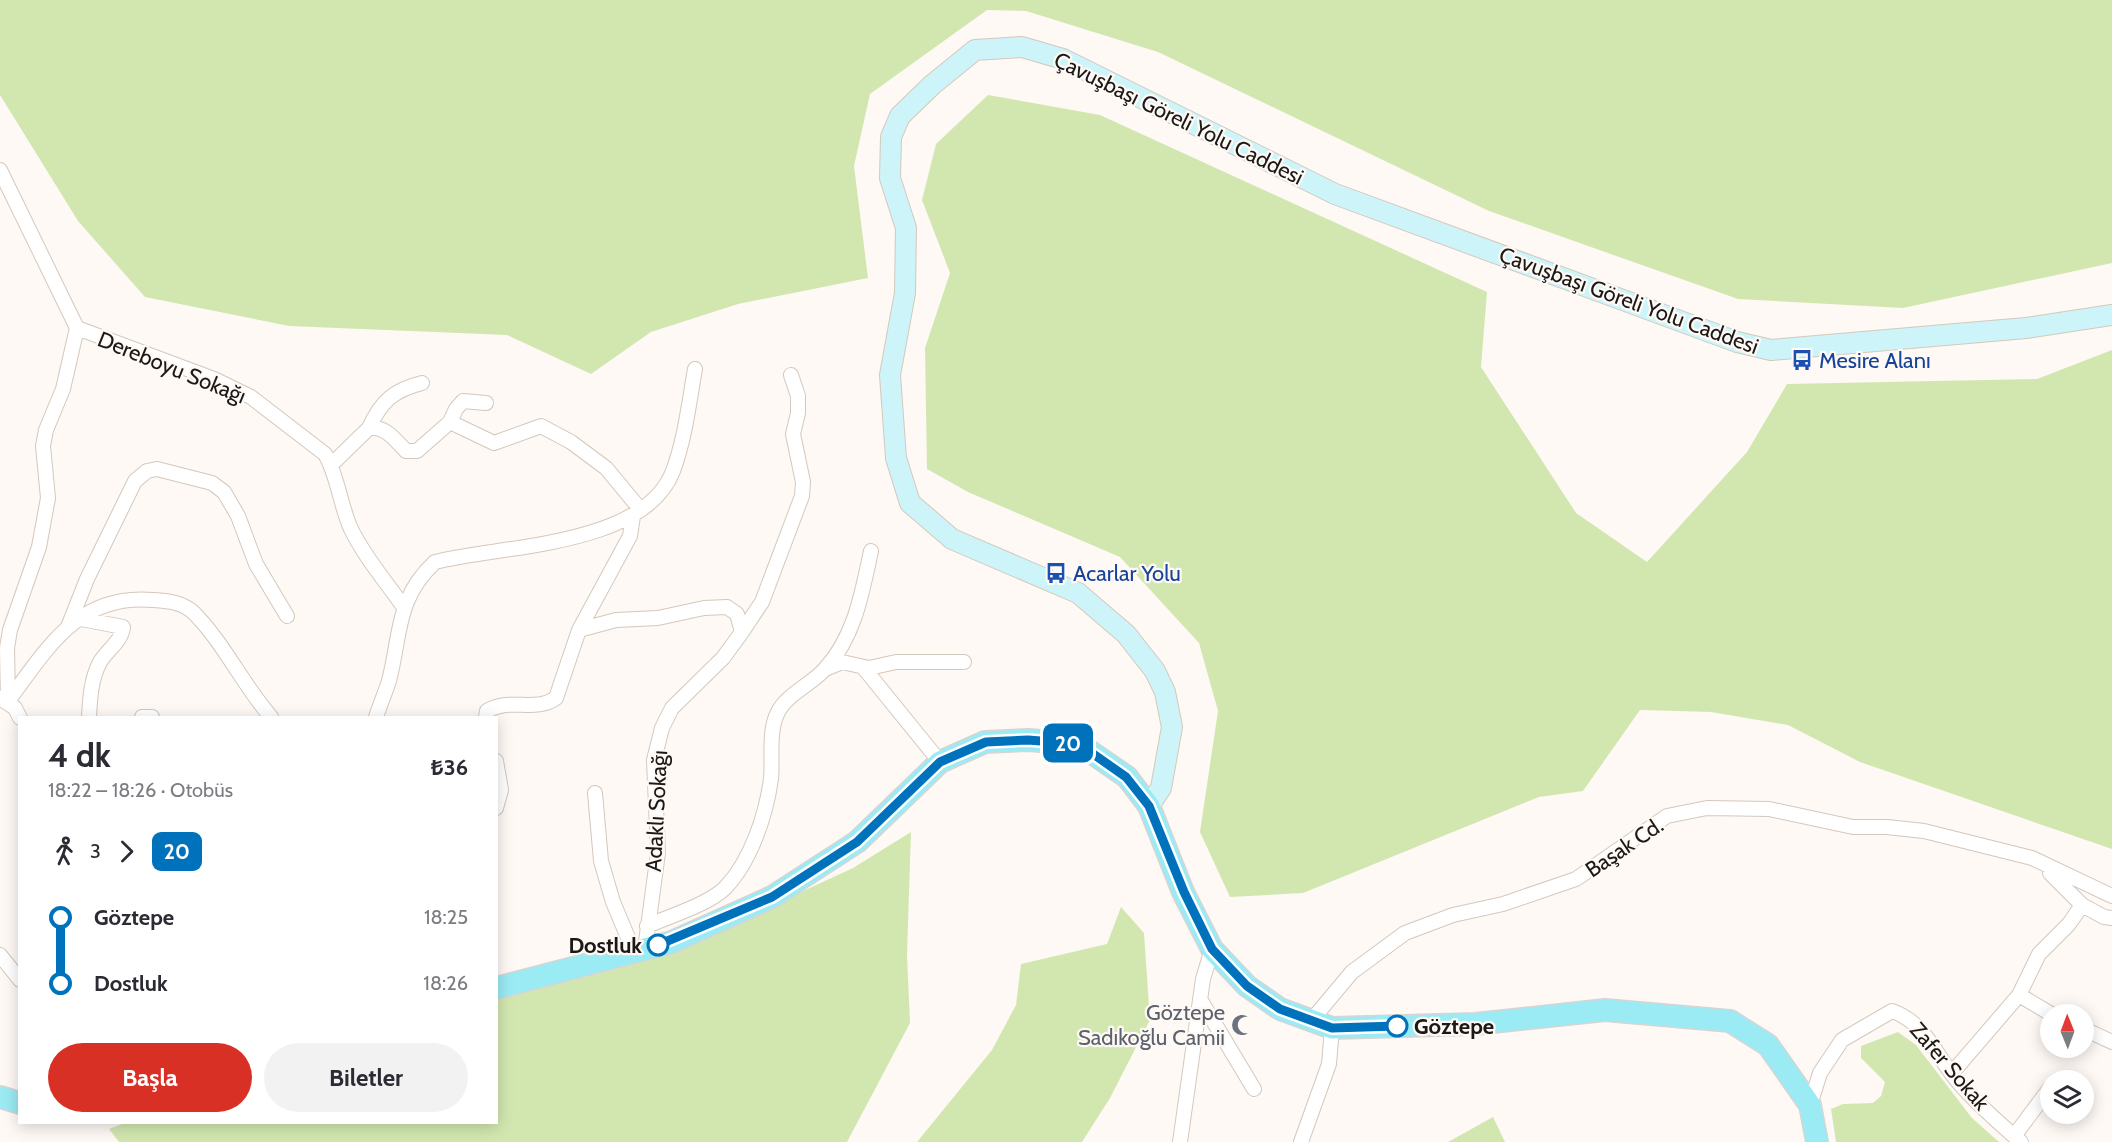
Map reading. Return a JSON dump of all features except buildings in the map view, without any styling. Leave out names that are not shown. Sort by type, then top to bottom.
[{"type":"main road","name":"Çavuşbaşı Göreli Yolu Caddesi","points":[[1149,806],[1161,788],[1172,727],[1165,692],[1155,671],[1126,634],[1078,593],[952,539],[910,503],[896,458],[890,375],[905,293],[906,228],[890,178],[891,137],[900,116],[932,85],[975,50],[1022,46],[1063,59],[1335,194],[1737,342],[1771,350],[2026,328],[2112,315]]},
{"type":"main road","points":[[498,987],[672,942],[772,897],[857,842],[940,762],[986,742],[1028,740],[1079,744],[1126,777],[1149,806],[1184,892],[1212,949],[1247,986],[1280,1009],[1332,1028],[1474,1024],[1605,1010],[1730,1021],[1768,1045],[1810,1105],[1817,1142]]},
{"type":"main road","points":[[0,1097],[18,1102]]},
{"type":"street","name":"Dereboyu Sokağı","points":[[0,171],[77,328],[214,379],[251,397],[325,454],[331,465],[342,508],[352,531],[403,606]]},
{"type":"street","points":[[18,716],[4,700],[7,648],[10,630],[39,547],[48,498],[43,446],[46,430],[63,389],[77,328]]},
{"type":"street","points":[[376,716],[389,681],[403,606],[420,576],[435,562],[575,538],[637,512],[658,493],[672,474],[682,443],[695,369]]},
{"type":"street","name":"Adaklı Sokağı","points":[[640,950],[647,926],[658,853],[654,760],[662,728],[672,708],[723,658],[762,602],[802,496],[803,482],[793,434],[798,413],[798,396],[791,375]]},
{"type":"street","points":[[331,465],[369,428],[376,411],[389,397],[401,388],[422,383]]},
{"type":"street","points":[[369,428],[378,427],[386,431],[406,451],[417,451],[450,422],[463,401],[486,403]]},
{"type":"street","points":[[450,422],[494,443],[541,426],[571,442],[606,468],[637,512]]},
{"type":"street","points":[[72,623],[87,579],[135,481],[147,471],[157,469],[212,483],[224,492],[238,516],[256,564],[286,616]]},
{"type":"street","points":[[486,716],[487,711],[498,704],[546,705],[556,698],[579,630],[630,536],[637,512]]},
{"type":"street","points":[[647,926],[711,898],[725,888],[749,850],[765,811],[774,724],[778,710],[825,669],[848,636],[860,603],[871,551]]},
{"type":"street","points":[[4,700],[72,623],[105,603],[141,598],[176,602],[194,612],[215,638],[250,693],[270,716]]},
{"type":"street","points":[[579,630],[616,620],[658,618],[704,608],[727,608],[737,614],[742,632]]},
{"type":"street","points":[[72,623],[123,627],[123,634],[100,662],[90,689],[89,716]]},
{"type":"street","points":[[825,669],[842,662],[869,669],[896,662],[964,662]]},
{"type":"street","points":[[863,667],[940,762]]},
{"type":"street","points":[[595,793],[601,861],[613,902],[640,950]]},
{"type":"street","name":"Başak Cd.","points":[[1311,1021],[1352,972],[1405,933],[1453,915],[1503,904],[1576,879],[1667,816],[1707,808],[1769,809],[1853,827],[1887,827],[1924,831],[2032,858],[2112,896]]},
{"type":"street","points":[[2032,858],[2082,905],[2104,918],[2112,918]]},
{"type":"street","points":[[1952,1073],[2019,995],[2039,954],[2069,924],[2082,905]]},
{"type":"street","points":[[1180,1142],[1200,999],[1212,949]]},
{"type":"street","points":[[0,955],[18,978]]},
{"type":"street","points":[[2019,995],[2040,1007]]},
{"type":"street","points":[[1200,999],[1254,1089]]},
{"type":"street","name":"Zafer Sokak","points":[[1810,1105],[1820,1073],[1842,1040],[1892,1011],[1905,1016],[1922,1029],[1952,1073],[2017,1139]]},
{"type":"street","points":[[1301,1142],[1329,1064],[1332,1028]]},
{"type":"street","points":[[2094,1034],[2112,1042]]},
{"type":"street","points":[[2017,1139],[2040,1103]]},
{"type":"green space","points":[[0,0],[2112,0],[2112,263],[1903,308],[1738,299],[1489,211],[1158,52],[1026,11],[987,10],[870,94],[854,166],[868,278],[738,304],[651,332],[591,374],[507,335],[289,326],[145,297],[78,221],[0,95]]},
{"type":"green space","points":[[988,95],[1100,115],[1487,292],[1481,367],[1576,513],[1647,562],[1747,452],[1787,384],[2037,379],[2112,350],[2112,849],[1860,762],[1788,725],[1711,712],[1640,710],[1583,791],[1539,797],[1303,893],[1230,897],[1200,832],[1218,711],[1199,643],[1120,557],[968,492],[927,469],[925,348],[950,273],[922,200],[936,144]]},
{"type":"green space","points":[[911,832],[907,954],[910,1023],[847,1142],[119,1142],[109,1129],[122,1124],[498,1124],[498,987],[734,923],[853,868]]},
{"type":"green space","points":[[1121,907],[1144,933],[1150,1020],[1110,1098],[1082,1142],[917,1142],[992,1050],[1016,1005],[1021,964],[1107,944]]},
{"type":"green space","points":[[1898,1032],[1916,1045],[1972,1118],[1999,1142],[1836,1142],[1831,1109],[1843,1104],[1873,1103],[1881,1096],[1885,1082],[1861,1058],[1861,1046]]},
{"type":"green space","points":[[1493,1117],[1505,1142],[1448,1142]]},
{"type":"bus line","name":"20","points":[[658,945],[672,942],[772,897],[857,842],[940,762],[986,742],[1028,740],[1079,744],[1126,777],[1149,806],[1184,892],[1212,949],[1247,986],[1280,1009],[1332,1028],[1397,1026]]},
{"type":"place","name":"Mesire Alanı","points":[[1802,360]]},
{"type":"place","name":"Acarlar Yolu","points":[[1056,573]]},
{"type":"place","name":"Dostluk","points":[[658,945]]},
{"type":"place","name":"Göztepe Sadıkoğlu Camii","points":[[1242,1025]]},
{"type":"place","name":"Göztepe","points":[[1397,1026]]}]
